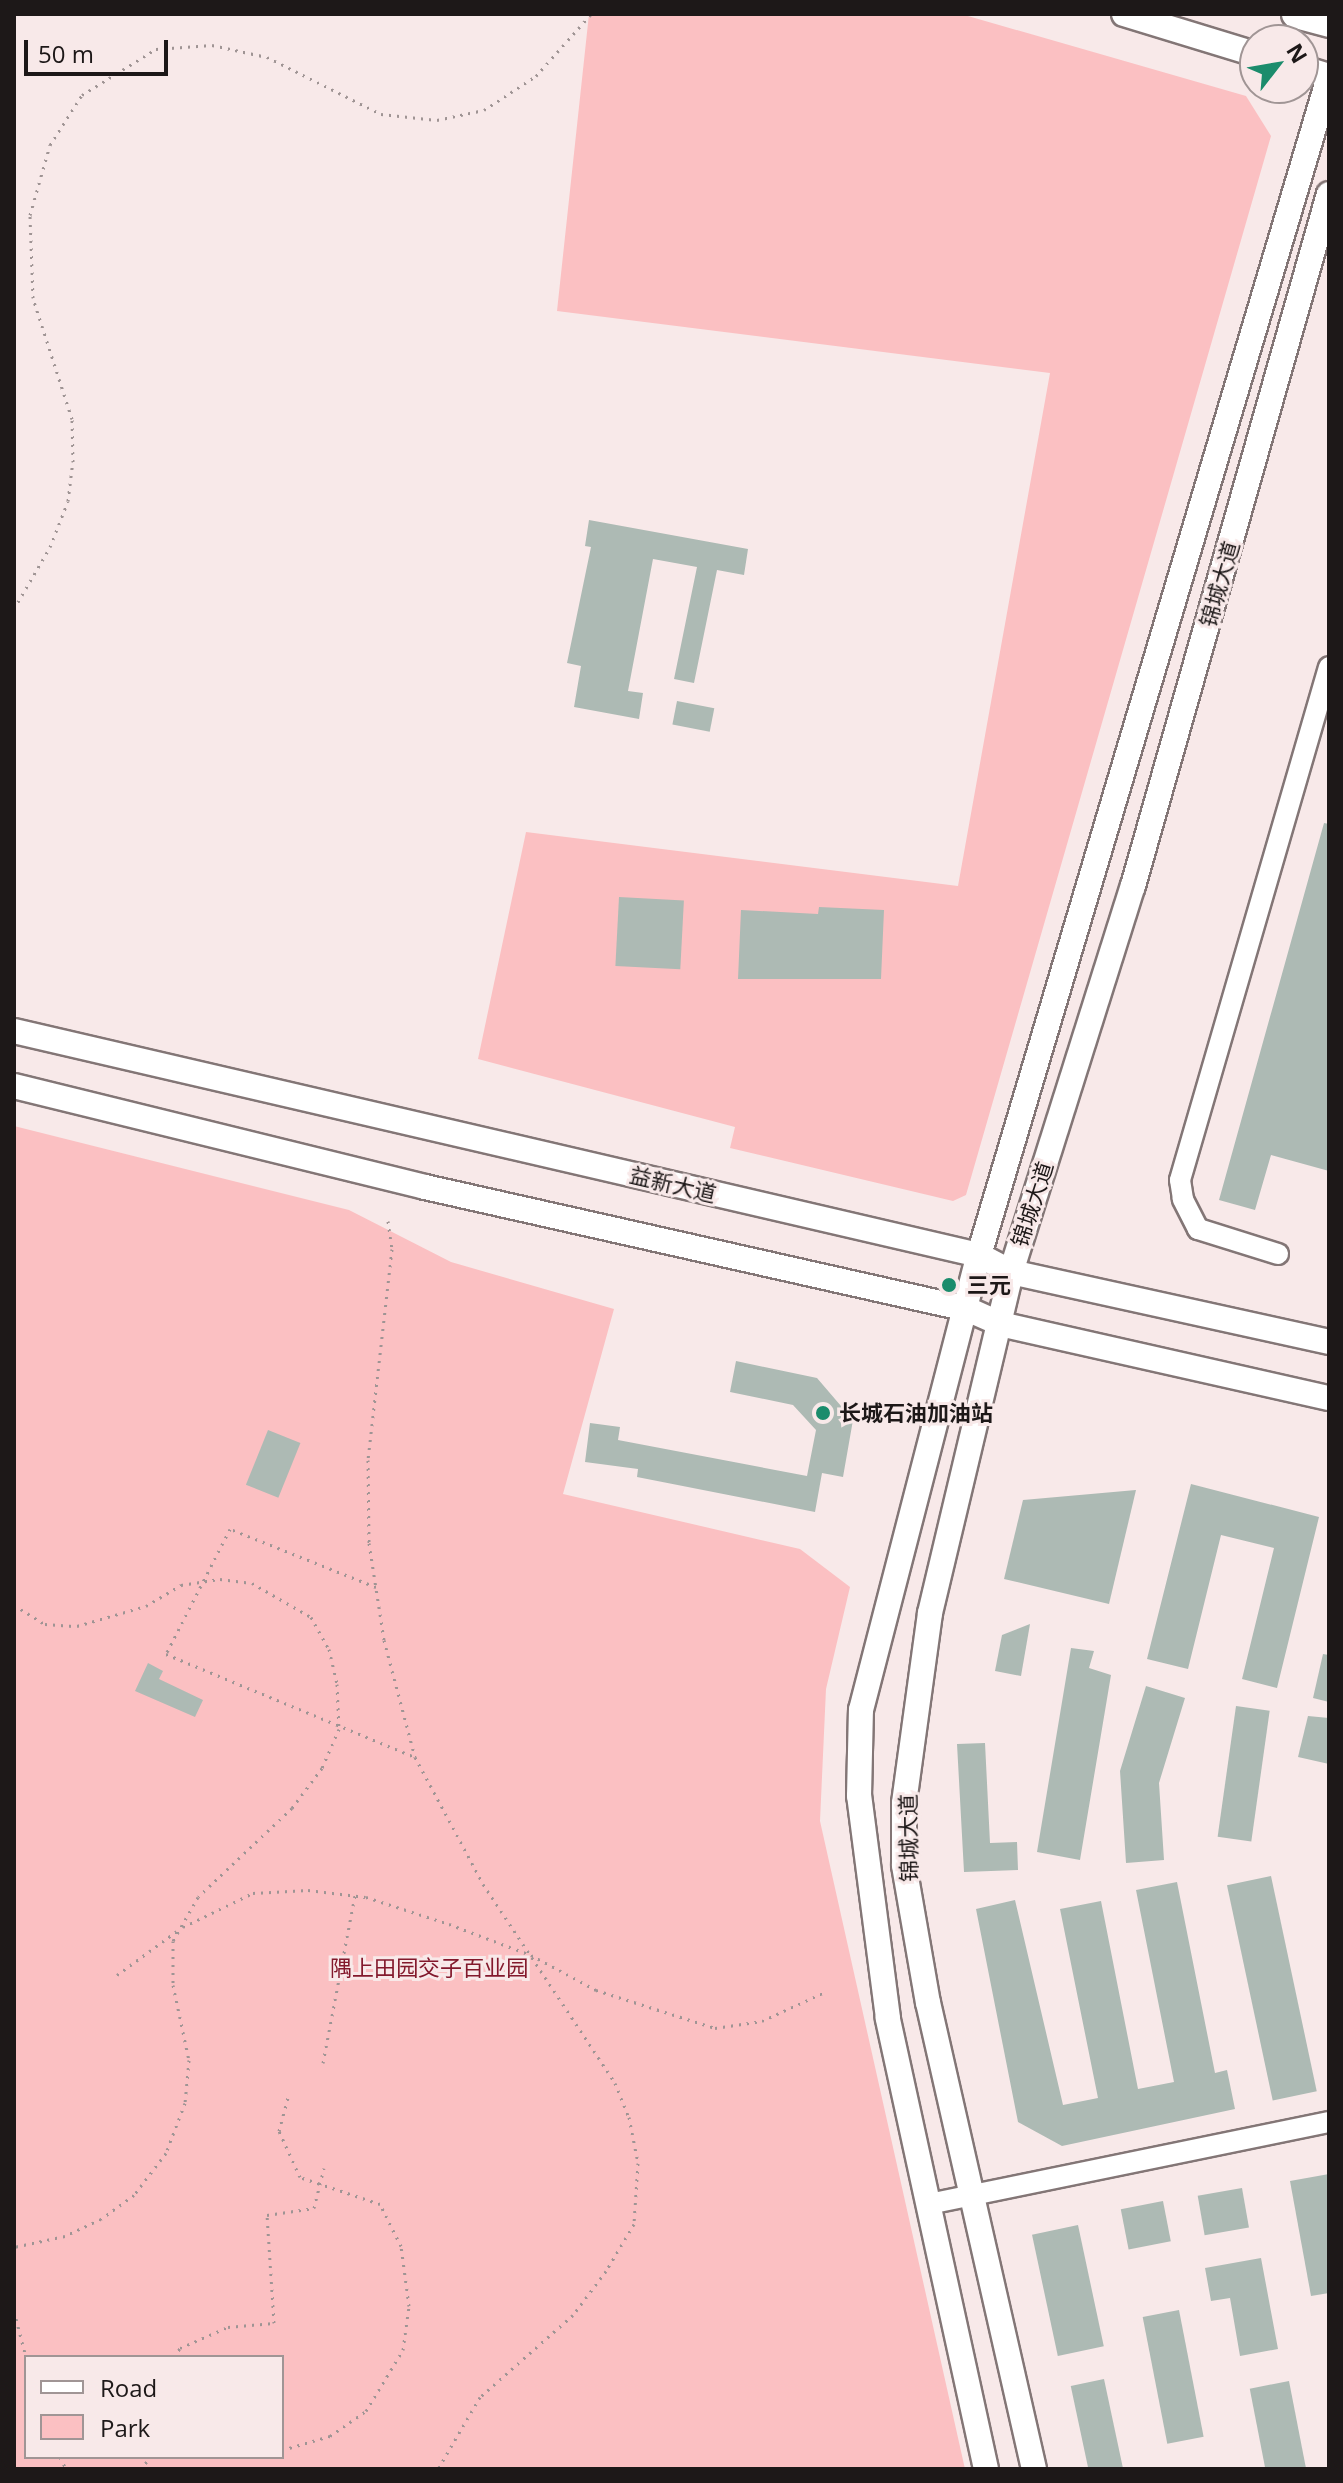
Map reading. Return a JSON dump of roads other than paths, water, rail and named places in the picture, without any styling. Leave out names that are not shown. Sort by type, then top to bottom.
[{"type":"highway","points":[[1296,14],[1329,23]]},
{"type":"main road","points":[[1124,14],[1239,49]]},
{"type":"main road","name":"锦城大道","points":[[986,2469],[888,2018],[859,1796],[861,1710],[979,1255],[1319,143],[1329,77]]},
{"type":"main road","name":"锦城大道","points":[[1034,2469],[928,2003],[904,1865],[904,1803],[930,1613],[1011,1272],[1133,886],[1329,194]]},
{"type":"main road","name":"益新大道","points":[[14,1031],[979,1255],[1011,1272],[1329,1342]]},
{"type":"main road","points":[[14,1086],[425,1187],[967,1309],[1000,1324],[1329,1398]]},
{"type":"street","points":[[1278,1254],[1198,1229],[1183,1199],[1180,1180],[1324,706],[1329,667]]},
{"type":"street","points":[[929,2204],[1329,2122]]},
{"type":"place","name":"三元","points":[[949,1285]]},
{"type":"place","name":"长城石油加油站","points":[[823,1413]]},
{"type":"park label","name":"隅上田园交子百业园","points":[[429,1968]]}]
